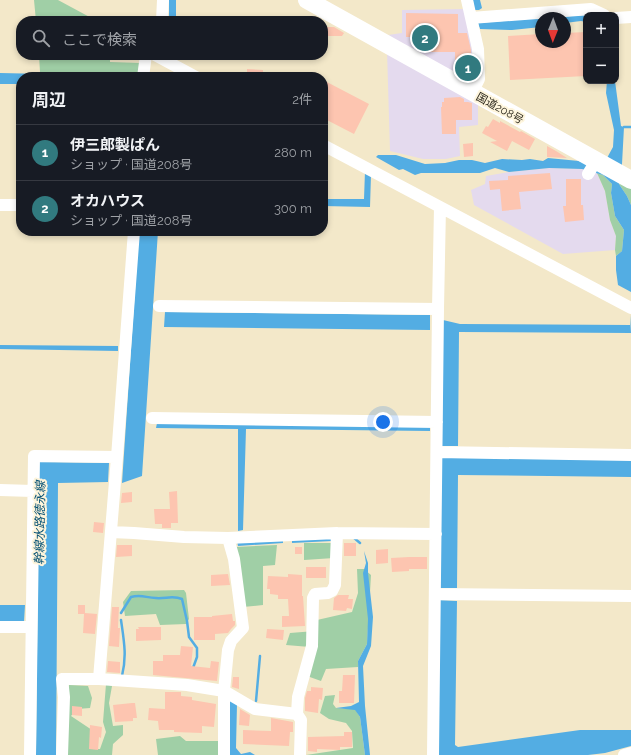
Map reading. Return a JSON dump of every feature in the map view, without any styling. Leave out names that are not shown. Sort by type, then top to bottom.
[{"type":"highway","name":"国道208号","points":[[307,0],[472,93],[592,167],[631,180]]},
{"type":"street","points":[[162,16],[163,0]]},
{"type":"street","points":[[467,0],[478,49],[479,79],[472,93]]},
{"type":"street","points":[[471,18],[591,9],[598,12]]},
{"type":"street","points":[[619,18],[631,17]]},
{"type":"street","points":[[144,72],[145,60]]},
{"type":"street","points":[[164,60],[187,72]]},
{"type":"street","points":[[328,147],[631,308]]},
{"type":"street","points":[[0,204],[16,205]]},
{"type":"street","points":[[433,755],[444,594],[436,534],[446,452],[437,422],[440,207]]},
{"type":"street","points":[[99,679],[134,236]]},
{"type":"street","points":[[159,306],[438,309]]},
{"type":"street","points":[[152,418],[437,422]]},
{"type":"street","points":[[446,452],[631,454]]},
{"type":"street","points":[[30,755],[34,456],[116,466]]},
{"type":"street","points":[[0,490],[33,491]]},
{"type":"street","points":[[111,532],[134,532],[184,537],[228,538],[337,533],[436,534]]},
{"type":"street","points":[[300,755],[301,720],[297,714],[298,697],[312,646],[313,598],[315,594],[328,593],[332,591],[335,585],[337,533]]},
{"type":"street","points":[[224,755],[224,691],[228,650],[231,641],[243,628],[234,559],[228,538]]},
{"type":"street","points":[[444,594],[631,596]]},
{"type":"street","points":[[0,627],[31,627]]},
{"type":"street","points":[[62,755],[64,697],[62,679],[99,679],[187,684],[224,691],[255,709],[297,714]]},
{"type":"street","points":[[624,755],[631,753]]},
{"type":"shaded area","points":[[466,9],[476,77],[471,83],[388,35],[402,33],[402,10]]},
{"type":"shaded area","points":[[387,51],[478,101],[478,125],[459,127],[460,156],[446,159],[423,159],[390,151]]},
{"type":"shaded area","points":[[549,168],[582,169],[597,173],[605,191],[610,220],[616,236],[615,250],[563,254],[474,205],[471,190],[485,184],[486,176]]},
{"type":"green space","points":[[34,0],[58,0],[88,16],[36,16]]},
{"type":"green space","points":[[39,60],[110,60],[110,62],[141,63],[140,72],[40,72]]},
{"type":"green space","points":[[597,173],[603,175],[612,184],[611,193],[615,216],[624,230],[622,251],[616,256],[616,236],[610,220],[605,191]]},
{"type":"green space","points":[[619,180],[631,187],[631,205],[619,184]]},
{"type":"green space","points":[[304,543],[334,543],[334,558],[304,560]]},
{"type":"green space","points":[[277,545],[275,565],[263,566],[263,605],[243,607],[235,547]]},
{"type":"green space","points":[[357,569],[364,569],[371,575],[367,644],[358,661],[358,667],[326,669],[321,681],[307,676],[310,647],[286,645],[290,633],[315,631],[317,620],[352,612],[358,593]]},
{"type":"green space","points":[[184,590],[186,593],[189,619],[186,624],[160,625],[156,614],[125,616],[123,602],[131,591]]},
{"type":"green space","points":[[106,684],[112,686],[109,703],[113,726],[123,725],[123,735],[113,744],[112,755],[66,755],[69,685],[88,686],[92,698],[90,708],[77,709],[71,716],[92,730],[93,749],[100,749],[106,732],[103,722]]},
{"type":"green space","points":[[335,695],[333,704],[336,708],[355,709],[360,717],[365,755],[306,755],[353,748],[352,731],[346,723],[329,719],[320,713],[325,696]]},
{"type":"green space","points":[[180,736],[186,741],[220,741],[220,755],[158,755],[156,739]]},
{"type":"water","points":[[169,0],[176,0],[176,16],[169,16]]},
{"type":"water","points":[[473,0],[480,0],[482,8],[479,10],[474,10]]},
{"type":"water","points":[[583,15],[583,21],[571,22],[571,16]]},
{"type":"water","points":[[535,18],[535,28],[512,30],[480,29],[478,23]]},
{"type":"water","points":[[0,73],[16,73],[16,84],[0,84]]},
{"type":"water","points":[[607,84],[615,84],[621,126],[624,127],[622,164],[619,184],[631,205],[631,292],[618,285],[616,256],[622,251],[624,230],[615,216],[611,193],[612,184],[603,175],[582,169],[549,168],[509,172],[495,168],[480,173],[421,173],[415,175],[403,169],[399,170],[376,157],[378,155],[396,155],[425,164],[445,163],[459,160],[472,160],[485,163],[502,159],[530,159],[543,161],[548,158],[579,161],[601,169],[613,147],[614,130],[606,93]]},
{"type":"water","points":[[365,171],[371,175],[370,207],[328,206],[328,199],[364,199]]},
{"type":"water","points":[[139,236],[158,236],[142,476],[122,483]]},
{"type":"water","points":[[165,312],[430,315],[430,330],[164,327]]},
{"type":"water","points":[[630,315],[631,333],[459,332],[458,446],[442,446],[443,320],[460,324],[630,325]]},
{"type":"water","points":[[0,345],[118,346],[118,351],[0,349]]},
{"type":"water","points":[[157,423],[430,426],[430,431],[246,429],[243,530],[238,531],[238,429],[156,428]]},
{"type":"water","points":[[441,457],[631,460],[631,477],[458,475],[457,588],[440,588]]},
{"type":"water","name":"幹線水路徳永線","points":[[39,462],[109,463],[108,482],[58,483],[56,755],[36,755]]},
{"type":"water","points":[[332,536],[332,541],[292,543],[292,538]]},
{"type":"water","points":[[283,539],[283,543],[238,546],[237,541]]},
{"type":"water","points":[[364,551],[368,563],[373,617],[371,646],[363,666],[370,755],[365,755],[360,717],[355,710],[336,708],[351,706],[359,702],[358,661],[367,644],[368,619],[363,573],[366,563]]},
{"type":"water","points":[[439,600],[457,601],[455,745],[458,747],[580,730],[631,730],[631,746],[605,753],[588,755],[438,755]]},
{"type":"water","points":[[0,605],[25,605],[24,622],[0,622]]},
{"type":"water","points":[[230,700],[237,704],[236,748],[241,754],[250,752],[255,755],[230,755]]},
{"type":"building","points":[[406,13],[458,14],[458,33],[467,33],[471,50],[471,76],[459,69],[459,66],[455,66],[455,52],[422,52],[419,50],[419,37],[406,37]]},
{"type":"building","points":[[328,27],[334,27],[344,33],[342,36],[328,36]]},
{"type":"building","points":[[583,32],[583,76],[510,80],[508,36],[535,34],[535,48],[571,48],[571,33]]},
{"type":"building","points":[[247,69],[263,70],[263,72],[247,72]]},
{"type":"building","points":[[328,83],[369,104],[354,134],[328,121]]},
{"type":"building","points":[[460,97],[464,99],[464,102],[472,103],[472,120],[456,120],[456,134],[442,134],[442,102],[444,102],[444,98]]},
{"type":"building","points":[[493,119],[500,123],[500,121],[520,132],[521,131],[535,139],[529,150],[512,141],[507,151],[490,142],[497,141],[482,133]]},
{"type":"building","points":[[473,143],[473,156],[464,157],[463,144]]},
{"type":"building","points":[[547,146],[556,151],[567,158],[547,157]]},
{"type":"building","points":[[550,173],[552,189],[519,192],[521,209],[502,211],[500,189],[490,190],[489,181],[508,180],[508,176]]},
{"type":"building","points":[[566,179],[581,179],[581,205],[583,205],[584,220],[565,222],[563,206],[566,206]]},
{"type":"building","points":[[177,491],[178,523],[171,523],[171,528],[162,528],[162,524],[155,524],[154,509],[170,509],[169,492]]},
{"type":"building","points":[[132,492],[132,502],[121,503],[122,493]]},
{"type":"building","points":[[94,522],[104,523],[103,533],[93,532]]},
{"type":"building","points":[[344,543],[356,543],[356,556],[344,556]]},
{"type":"building","points":[[117,545],[132,545],[132,556],[116,557]]},
{"type":"building","points":[[295,547],[302,547],[302,554],[295,554]]},
{"type":"building","points":[[388,549],[388,563],[376,564],[376,550]]},
{"type":"building","points":[[427,557],[427,569],[409,569],[409,571],[392,572],[391,558]]},
{"type":"building","points":[[306,567],[326,567],[326,578],[306,578]]},
{"type":"building","points":[[228,574],[230,585],[211,586],[211,575]]},
{"type":"building","points":[[288,574],[302,575],[302,596],[305,626],[282,627],[282,616],[289,616],[288,599],[278,599],[278,595],[270,594],[270,589],[267,589],[268,576],[288,577]]},
{"type":"building","points":[[338,595],[349,595],[348,599],[353,599],[352,609],[347,608],[346,611],[333,610],[334,598]]},
{"type":"building","points":[[78,605],[85,605],[85,613],[97,614],[95,634],[83,633],[84,614],[78,614]]},
{"type":"building","points":[[112,607],[119,607],[119,647],[109,646]]},
{"type":"building","points":[[232,614],[235,625],[228,633],[215,634],[215,640],[194,640],[194,617],[212,617]]},
{"type":"building","points":[[138,627],[161,627],[161,640],[136,641],[136,629],[139,629]]},
{"type":"building","points":[[267,629],[284,630],[283,640],[266,638]]},
{"type":"building","points":[[181,646],[193,647],[191,666],[210,668],[211,661],[219,662],[217,681],[153,675],[153,661],[163,661],[163,655],[180,655]]},
{"type":"building","points":[[108,661],[120,662],[120,673],[107,672]]},
{"type":"building","points":[[343,675],[355,675],[354,703],[339,703],[339,691],[342,691]]},
{"type":"building","points":[[233,677],[239,677],[239,689],[232,687]]},
{"type":"building","points":[[311,687],[323,688],[322,700],[319,699],[318,713],[305,711],[305,698],[307,691],[311,691]]},
{"type":"building","points":[[165,692],[181,692],[181,696],[192,697],[192,700],[216,704],[214,727],[202,726],[202,733],[159,730],[158,721],[148,720],[149,708],[165,709]]},
{"type":"building","points":[[135,703],[137,718],[133,718],[133,721],[115,722],[113,705]]},
{"type":"building","points":[[72,706],[82,707],[82,716],[72,715]]},
{"type":"building","points":[[240,709],[250,715],[249,726],[239,725]]},
{"type":"building","points":[[271,718],[293,722],[293,732],[290,732],[289,746],[243,744],[243,730],[271,731]]},
{"type":"building","points":[[90,725],[102,727],[101,738],[99,737],[98,750],[89,749]]},
{"type":"building","points":[[344,732],[352,732],[352,747],[340,747],[340,750],[317,749],[317,752],[308,751],[308,737],[344,736]]},
{"type":"waterway","points":[[624,127],[631,127]]},
{"type":"waterway","points":[[353,537],[360,543]]},
{"type":"waterway","points":[[121,613],[131,597],[175,597],[182,599],[189,637],[197,648],[197,657],[193,668]]},
{"type":"waterway","points":[[121,620],[125,655],[122,676]]},
{"type":"waterway","points":[[256,701],[260,656]]},
{"type":"place","name":"オカハウス","points":[[425,38]]},
{"type":"place","name":"伊三郎製ぱん","points":[[468,68]]}]
